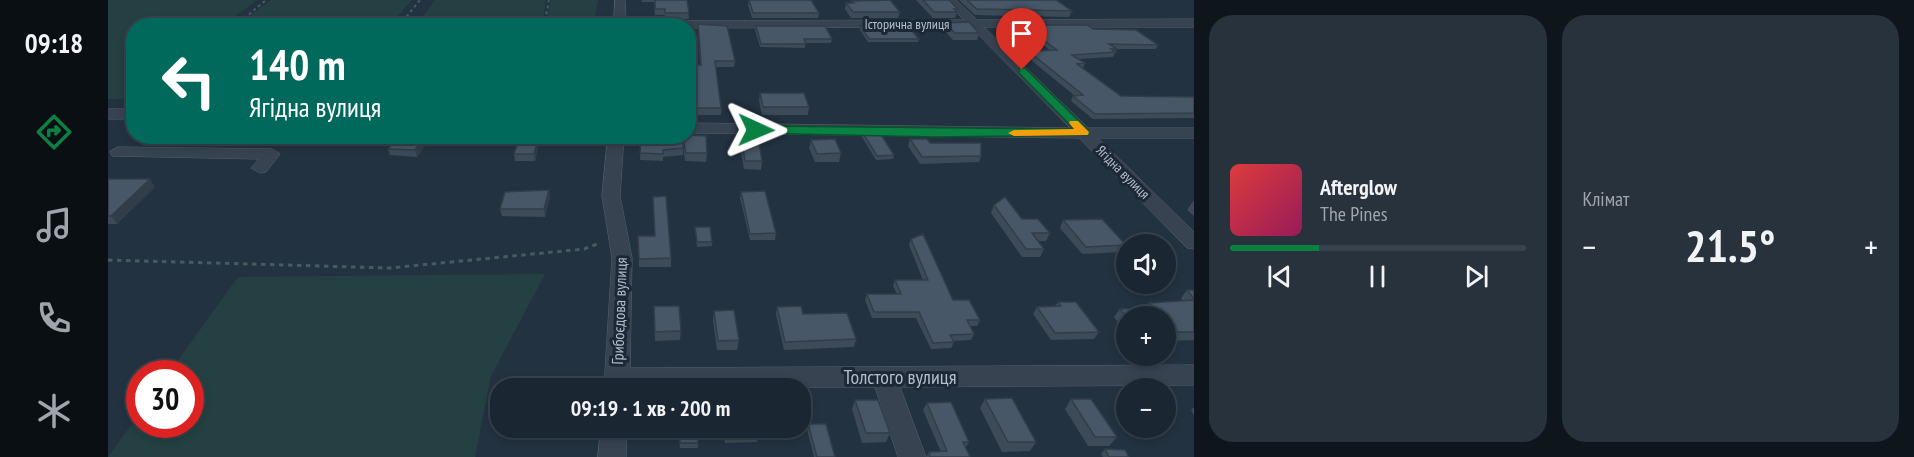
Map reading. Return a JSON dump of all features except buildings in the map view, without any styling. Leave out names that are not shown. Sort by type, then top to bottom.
[{"type":"street","points":[[620,0],[620,18]]},
{"type":"street","name":"Ягідна вулиця","points":[[950,0],[1194,243]]},
{"type":"street","name":"Історична вулиця","points":[[696,26],[1194,23]]},
{"type":"street","points":[[108,114],[126,114]]},
{"type":"street","points":[[696,128],[935,133],[1194,133]]},
{"type":"street","points":[[113,156],[127,144]]},
{"type":"street","name":"Грибоєдова вулиця","points":[[615,144],[611,196],[622,258],[616,378]]},
{"type":"street","points":[[113,156],[272,154],[260,168]]},
{"type":"street","name":"Толстого вулиця","points":[[811,379],[1194,375]]},
{"type":"street","points":[[884,377],[912,457]]},
{"type":"street","points":[[612,457],[613,438]]},
{"type":"path","points":[[245,18],[266,0]]},
{"type":"path","points":[[405,18],[420,0]]},
{"type":"path","points":[[546,18],[549,0]]},
{"type":"path","points":[[108,260],[390,268],[584,249],[618,235]]},
{"type":"green space","points":[[108,0],[257,0],[233,18],[126,18],[126,99],[108,99]]},
{"type":"green space","points":[[271,0],[412,0],[396,18],[247,18]]},
{"type":"green space","points":[[435,0],[546,0],[543,18],[422,18]]},
{"type":"green space","points":[[551,0],[598,0],[594,18],[547,18]]},
{"type":"green space","points":[[545,274],[490,378],[475,457],[108,457],[126,432],[126,438],[204,438],[204,360],[178,360],[238,277]]},
{"type":"slow traffic","points":[[1014,133],[1084,132],[1074,123]]},
{"type":"route","points":[[756,130],[935,133],[1084,132],[1022,70]]}]
